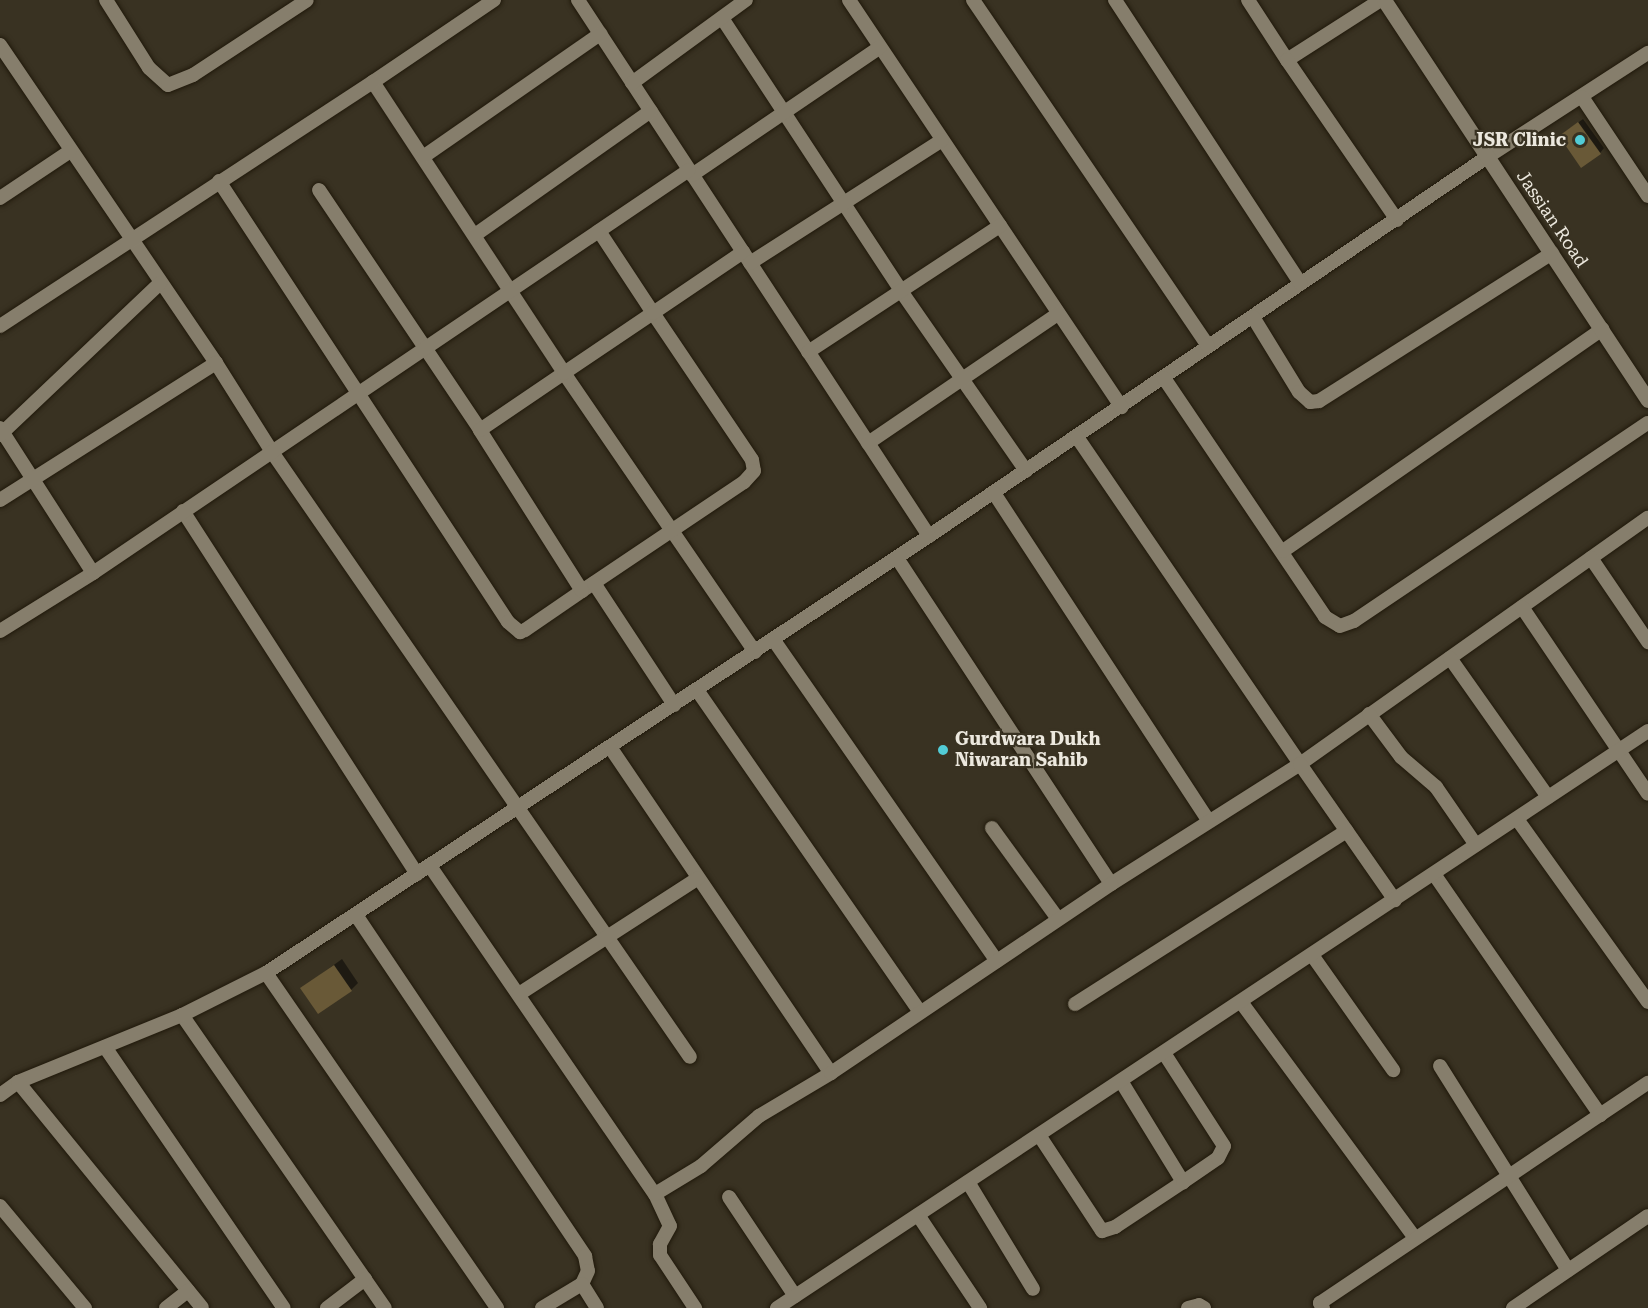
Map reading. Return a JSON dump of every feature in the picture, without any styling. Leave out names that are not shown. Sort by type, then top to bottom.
[{"type":"street","points":[[106,0],[149,68],[168,85],[193,75],[307,0]]},
{"type":"street","points":[[0,326],[494,0]]},
{"type":"street","points":[[579,0],[929,536]]},
{"type":"street","points":[[632,83],[746,0]]},
{"type":"street","points":[[849,0],[1120,407]]},
{"type":"street","points":[[973,0],[1208,346]]},
{"type":"street","points":[[1114,0],[1301,284]]},
{"type":"street","points":[[1248,0],[1397,220]]},
{"type":"street","points":[[1287,60],[1382,0]]},
{"type":"street","name":"Jassian Road","points":[[1382,0],[1603,329],[1648,400]]},
{"type":"street","points":[[722,18],[901,291],[1026,471]]},
{"type":"street","points":[[423,157],[600,34]]},
{"type":"street","points":[[0,631],[93,573],[599,231],[880,47]]},
{"type":"street","points":[[0,1095],[18,1082],[182,1015],[266,974],[897,558],[1487,157],[1648,53]]},
{"type":"street","points":[[3,55],[216,363],[272,452],[690,1057]]},
{"type":"street","points":[[373,82],[564,373],[755,652]]},
{"type":"street","points":[[1582,97],[1648,196]]},
{"type":"street","points":[[475,235],[651,111]]},
{"type":"street","points":[[480,430],[653,312],[843,203],[942,140]]},
{"type":"street","points":[[0,198],[69,152]]},
{"type":"street","points":[[219,182],[514,629],[525,630],[744,482],[754,465],[599,231]]},
{"type":"street","points":[[319,189],[588,587],[674,705]]},
{"type":"street","points":[[808,352],[1000,226]]},
{"type":"street","points":[[1253,317],[1299,392],[1310,402],[1319,401],[1552,253]]},
{"type":"street","points":[[93,573],[1,432],[160,283]]},
{"type":"street","points":[[868,443],[1058,314]]},
{"type":"street","points":[[1283,551],[1603,329]]},
{"type":"street","points":[[0,500],[216,363]]},
{"type":"street","points":[[1164,378],[1283,551],[1325,617],[1344,626],[1648,423]]},
{"type":"street","points":[[1077,437],[1395,900]]},
{"type":"street","points":[[994,493],[1209,821]]},
{"type":"street","points":[[183,511],[417,874]]},
{"type":"street","points":[[655,1194],[701,1166],[759,1116],[831,1073],[1111,884],[1300,764],[1648,518]]},
{"type":"street","points":[[897,558],[1111,884]]},
{"type":"street","points":[[1591,558],[1648,642]]},
{"type":"street","points":[[1522,608],[1648,794]]},
{"type":"street","points":[[773,639],[997,961]]},
{"type":"street","points":[[1450,658],[1548,797]]},
{"type":"street","points":[[697,690],[920,1012]]},
{"type":"street","points":[[1369,714],[1401,757],[1444,797],[1476,845]]},
{"type":"street","points":[[777,1308],[1648,731]]},
{"type":"street","points":[[610,747],[831,1073]]},
{"type":"street","points":[[1517,819],[1648,1002]]},
{"type":"street","points":[[992,828],[1058,919]]},
{"type":"street","points":[[1075,1004],[1347,831]]},
{"type":"street","points":[[430,866],[655,1194],[670,1226],[660,1244],[660,1255],[696,1308]]},
{"type":"street","points":[[1434,874],[1600,1115]]},
{"type":"street","points":[[519,994],[698,878]]},
{"type":"street","points":[[356,915],[585,1256],[588,1271],[582,1284],[542,1308]]},
{"type":"street","points":[[1312,955],[1393,1070]]},
{"type":"street","points":[[266,974],[497,1308]]},
{"type":"street","points":[[1241,1002],[1415,1238]]},
{"type":"street","points":[[182,1015],[385,1308]]},
{"type":"street","points":[[105,1047],[284,1308]]},
{"type":"street","points":[[1039,1135],[1102,1231],[1115,1227],[1218,1158],[1224,1146],[1164,1053]]},
{"type":"street","points":[[1440,1066],[1568,1270]]},
{"type":"street","points":[[1121,1081],[1183,1182]]},
{"type":"street","points":[[18,1082],[202,1308]]},
{"type":"street","points":[[1323,1308],[1320,1303],[1648,1083]]},
{"type":"street","points":[[968,1182],[1033,1289]]},
{"type":"street","points":[[729,1197],[795,1296]]},
{"type":"street","points":[[0,1206],[85,1308]]},
{"type":"street","points":[[918,1215],[980,1308]]},
{"type":"street","points":[[1513,1308],[1648,1216]]},
{"type":"street","points":[[327,1308],[365,1279]]},
{"type":"street","points":[[582,1284],[597,1308]]},
{"type":"street","points":[[166,1308],[188,1291]]},
{"type":"street","points":[[1188,1308],[1199,1305],[1204,1308]]},
{"type":"building","points":[[1578,122],[1601,154],[1581,168],[1559,136]]},
{"type":"building","points":[[334,965],[352,991],[318,1014],[300,988]]},
{"type":"place","name":"JSR Clinic","points":[[1580,140]]},
{"type":"place","name":"Gurdwara Dukh Niwaran Sahib","points":[[943,750]]}]
